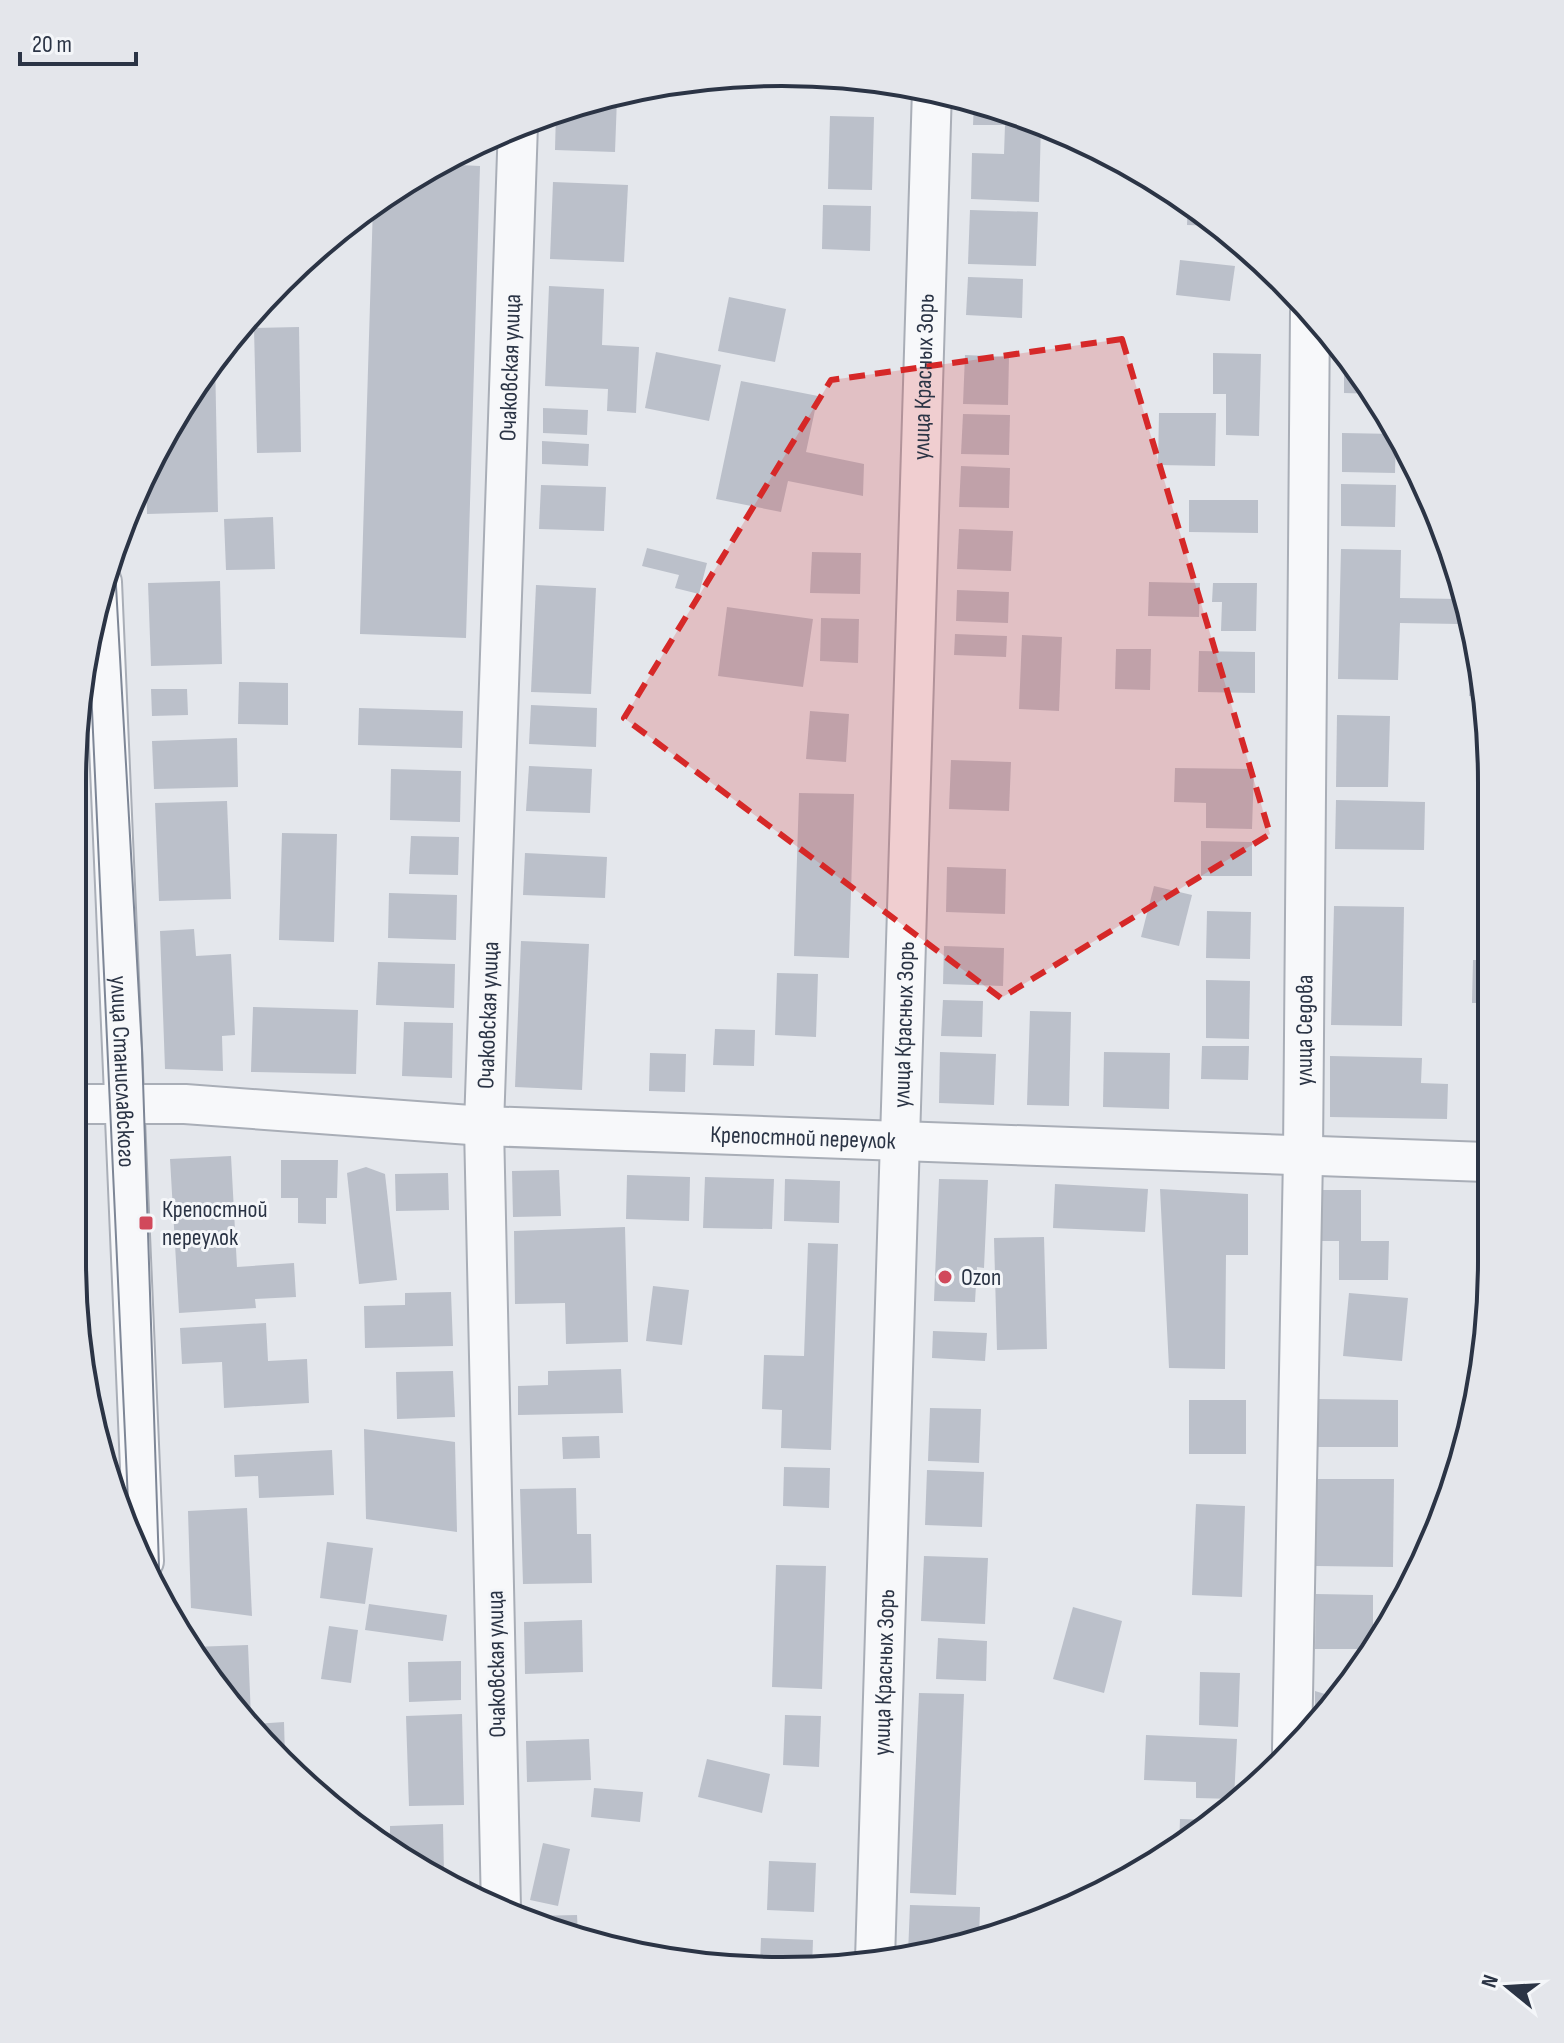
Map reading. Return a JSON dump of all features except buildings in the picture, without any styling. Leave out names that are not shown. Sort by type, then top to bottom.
[{"type":"street","name":"улица Красных Зорь","points":[[875,1951],[932,102]]},
{"type":"street","name":"Очаковская улица","points":[[501,1897],[484,1126],[518,138]]},
{"type":"street","name":"улица Седова","points":[[1292,1734],[1303,1156],[1310,329]]},
{"type":"street","name":"улица Станиславского","points":[[104,626],[143,1536]]},
{"type":"street","name":"Крепостной переулок","points":[[86,1104],[185,1104],[484,1126],[1478,1162]]},
{"type":"highlighted area","points":[[1122,339],[1270,834],[1001,998],[624,718],[831,380]]},
{"type":"tram line","points":[[116,582],[142,1050],[159,1571]]},
{"type":"tram line","points":[[91,696],[128,1498]]},
{"type":"place","name":"Крепостной переулок","points":[[146,1223]]},
{"type":"place","name":"Ozon","points":[[945,1277]]}]
